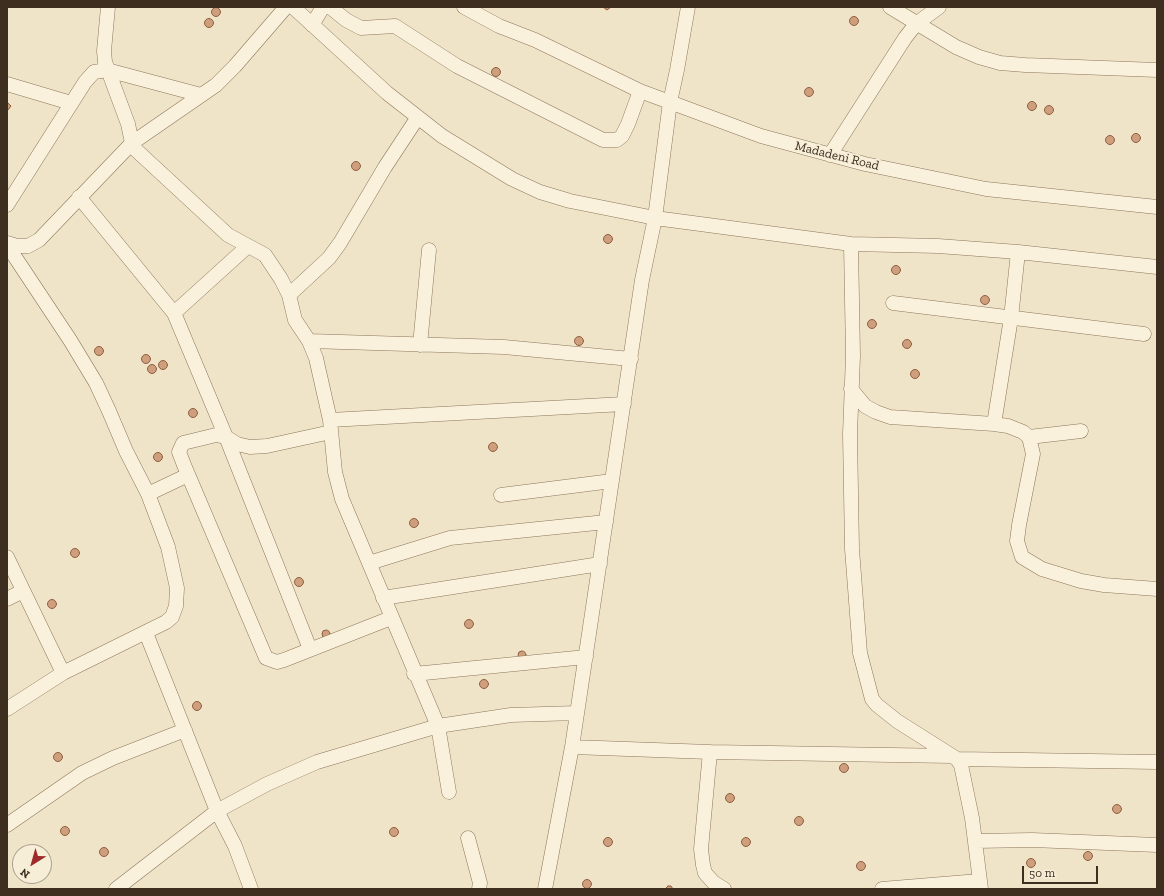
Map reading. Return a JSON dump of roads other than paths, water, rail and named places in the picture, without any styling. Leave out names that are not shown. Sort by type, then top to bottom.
[{"type":"street","points":[[108,7],[104,51],[107,70],[118,96],[132,143],[136,150],[228,235],[258,250],[269,259],[289,295],[295,320],[309,341],[316,358],[330,426],[335,472],[342,499],[414,674],[438,726],[449,792]]},
{"type":"street","points":[[7,244],[28,246],[39,240],[78,197],[132,143],[216,85],[236,66],[286,7]]},
{"type":"street","points":[[293,7],[387,93],[442,136],[512,179],[540,192],[570,201],[655,218],[851,244],[938,246],[1018,252],[1157,267]]},
{"type":"street","points":[[312,24],[323,7]]},
{"type":"street","points":[[330,7],[346,20],[361,28],[395,26],[457,66],[603,140],[617,140],[622,136],[640,91]]},
{"type":"street","name":"Madadeni Road","points":[[464,7],[499,26],[535,40],[640,91],[761,136],[830,155],[986,188],[1157,207]]},
{"type":"street","name":"Madadeni Road","points":[[483,7],[501,17],[535,40]]},
{"type":"street","points":[[545,889],[572,747],[642,280],[655,218],[670,102],[688,7]]},
{"type":"street","points":[[890,7],[956,47],[979,57],[1000,63],[1157,70]]},
{"type":"street","points":[[830,155],[894,53],[916,24],[939,7]]},
{"type":"street","points":[[7,205],[90,75],[98,71],[107,70],[201,95]]},
{"type":"street","points":[[7,84],[71,103]]},
{"type":"street","points":[[289,295],[328,258],[340,243],[385,167],[418,117]]},
{"type":"street","points":[[78,197],[174,313],[226,437],[310,649]]},
{"type":"street","points":[[7,244],[70,340],[96,383],[148,494],[168,547],[177,588],[176,606],[172,617],[146,633],[63,674],[7,709]]},
{"type":"street","points":[[851,244],[853,335],[850,434],[852,549],[860,653],[872,699],[881,709],[897,721],[955,758],[962,768],[976,842],[980,885],[882,889]]},
{"type":"street","points":[[174,313],[248,246]]},
{"type":"street","points":[[420,345],[429,250]]},
{"type":"street","points":[[994,424],[1011,318],[1018,252]]},
{"type":"street","points":[[893,303],[1144,334]]},
{"type":"street","points":[[309,341],[504,347],[630,359]]},
{"type":"street","points":[[852,388],[865,406],[890,417],[994,424],[1019,430],[1029,437],[1081,431]]},
{"type":"street","points":[[391,618],[277,662],[266,658],[188,475],[180,452],[183,444],[216,435],[226,437],[237,444],[250,447],[267,446],[330,426],[624,404]]},
{"type":"street","points":[[1029,437],[1033,454],[1017,541],[1022,557],[1042,569],[1081,581],[1104,585],[1157,589]]},
{"type":"street","points":[[148,494],[188,475]]},
{"type":"street","points":[[501,495],[612,481]]},
{"type":"street","points":[[369,563],[450,538],[606,522]]},
{"type":"street","points":[[7,557],[63,674]]},
{"type":"street","points":[[383,598],[600,564]]},
{"type":"street","points":[[7,599],[23,591]]},
{"type":"street","points":[[146,633],[217,811],[235,846],[251,889]]},
{"type":"street","points":[[414,674],[586,657]]},
{"type":"street","points":[[116,889],[217,811],[267,784],[317,762],[438,726],[511,715],[577,713]]},
{"type":"street","points":[[7,825],[82,774],[113,758],[185,730]]},
{"type":"street","points":[[572,747],[710,752],[1157,762]]},
{"type":"street","points":[[710,752],[701,849],[705,874],[713,882],[724,889]]},
{"type":"street","points":[[468,838],[480,883],[479,889]]},
{"type":"street","points":[[976,842],[1032,840],[1157,845]]}]
